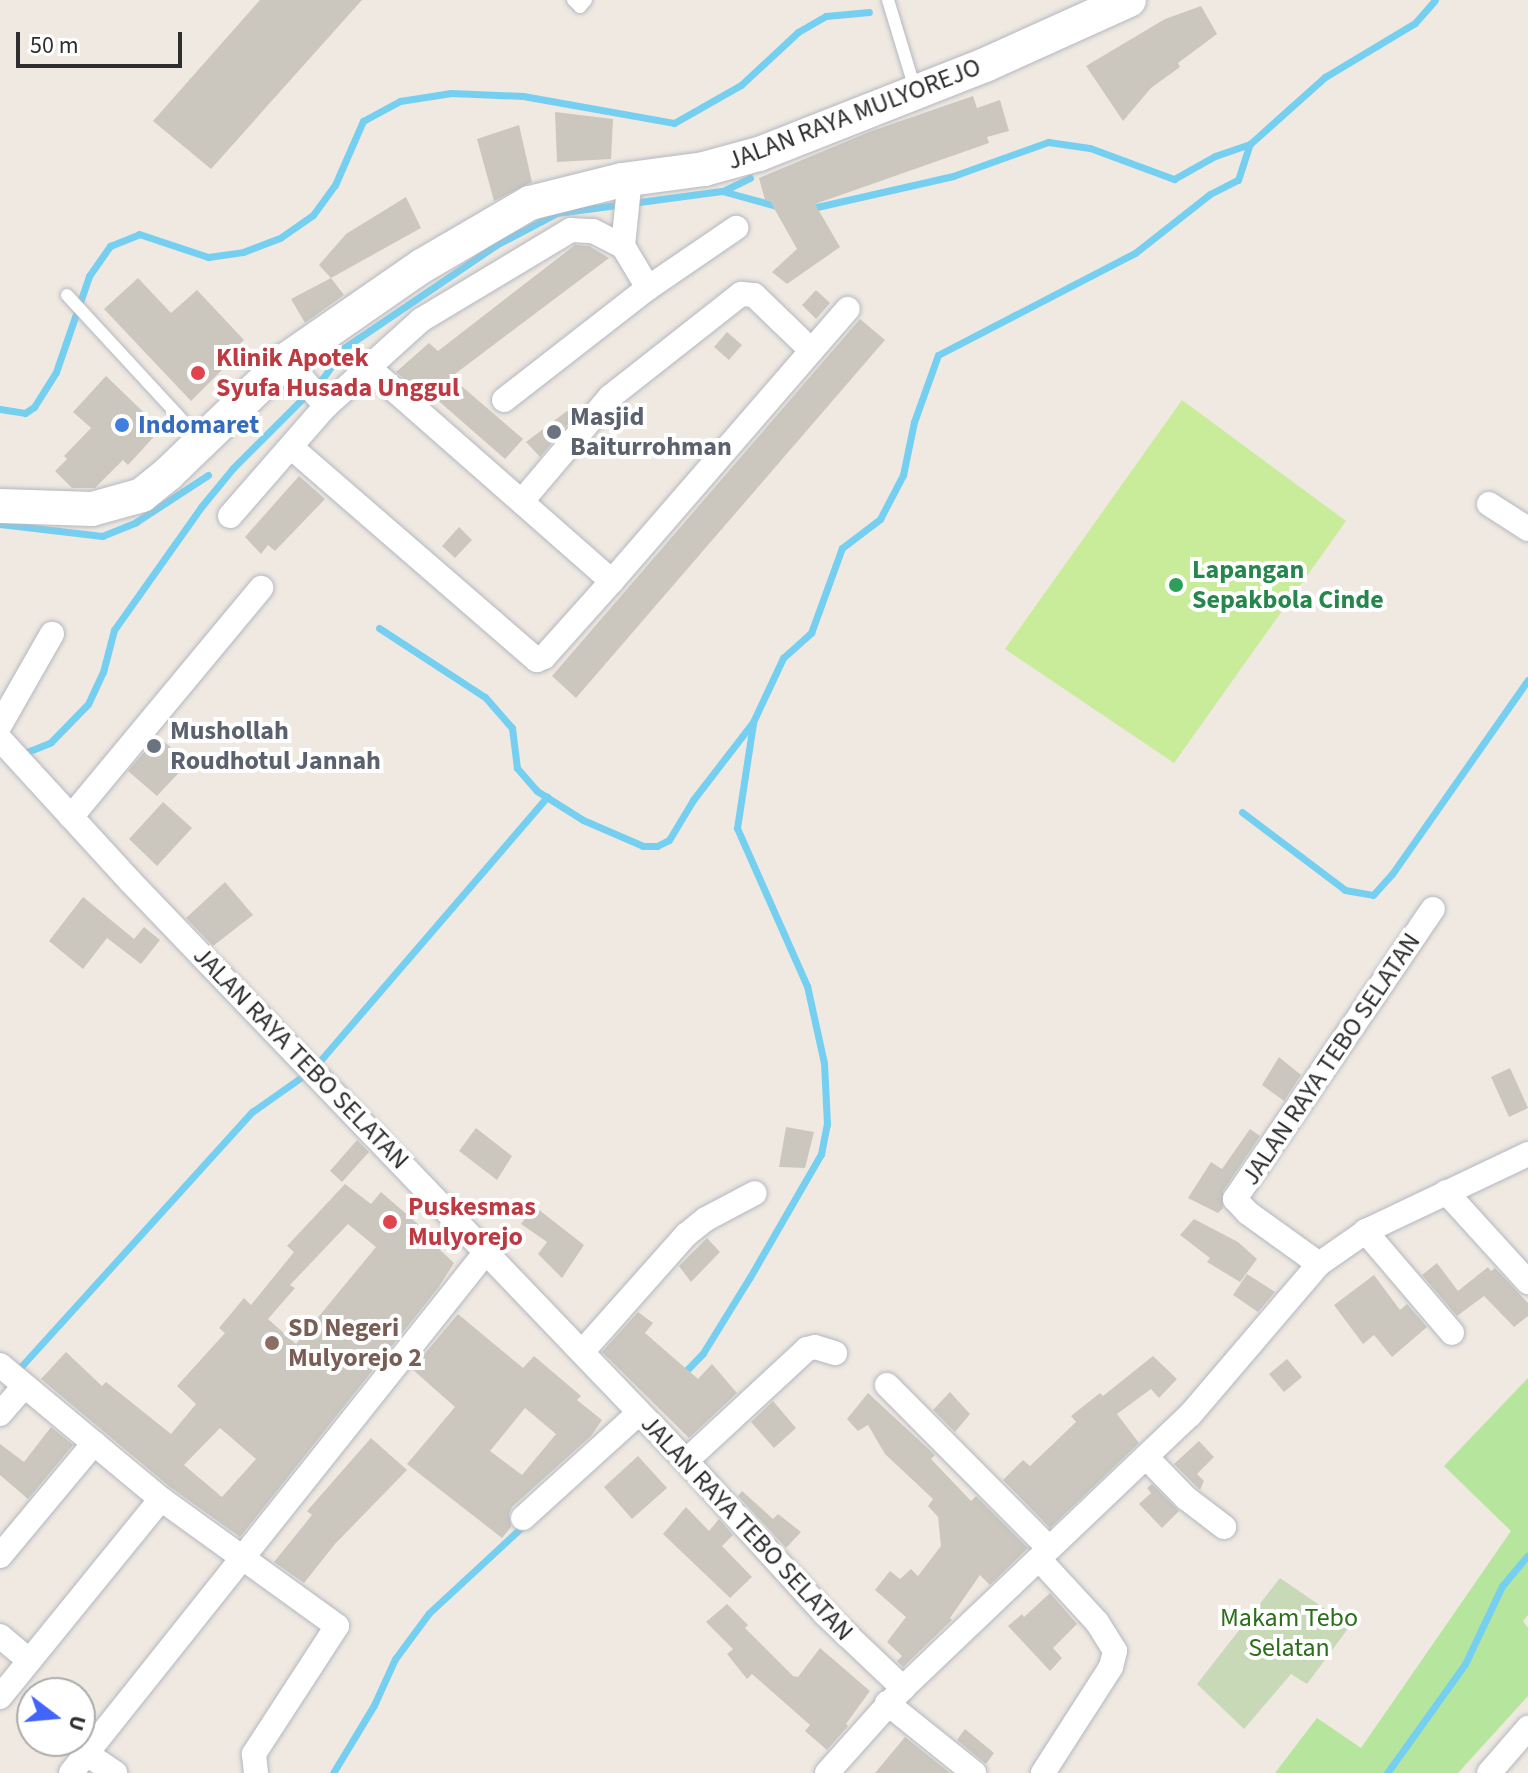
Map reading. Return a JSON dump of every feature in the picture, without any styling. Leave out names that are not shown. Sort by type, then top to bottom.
[{"type":"main road","name":"JALAN RAYA MULYOREJO","points":[[0,506],[92,509],[142,495],[202,441],[308,386],[422,266],[530,203],[629,187],[729,164],[916,93],[1077,26],[1129,0]]},
{"type":"street","points":[[629,187],[623,235],[648,288]]},
{"type":"street","points":[[504,400],[648,288],[736,228]]},
{"type":"street","points":[[230,516],[292,448],[308,386],[367,366],[421,320],[571,230],[623,235]]},
{"type":"street","points":[[522,501],[610,397],[741,294],[754,295],[811,350]]},
{"type":"street","points":[[292,448],[537,660],[544,657],[612,581],[848,309]]},
{"type":"street","points":[[367,366],[612,581]]},
{"type":"street","points":[[1489,504],[1528,529]]},
{"type":"street","points":[[71,817],[261,588]]},
{"type":"street","points":[[2,736],[52,634]]},
{"type":"street","name":"JALAN RAYA TEBO SELATAN","points":[[2,736],[71,817],[686,1461],[895,1695],[974,1773]]},
{"type":"street","name":"JALAN RAYA TEBO SELATAN","points":[[1319,1264],[1248,1213],[1235,1199],[1433,909]]},
{"type":"street","points":[[827,1773],[895,1695],[1190,1415],[1319,1264],[1365,1231],[1527,1156]]},
{"type":"street","points":[[1446,1192],[1528,1282]]},
{"type":"street","points":[[582,1352],[686,1235],[706,1219],[755,1193]]},
{"type":"street","points":[[1365,1231],[1452,1333]]},
{"type":"street","points":[[96,1743],[486,1252]]},
{"type":"street","points":[[686,1461],[807,1349],[815,1347],[835,1353]]},
{"type":"street","points":[[0,1365],[9,1396],[94,1443],[161,1499],[337,1626],[254,1754],[256,1773]]},
{"type":"street","points":[[887,1385],[1044,1553],[1097,1622],[1115,1651],[1111,1667],[1043,1773]]},
{"type":"street","points":[[523,1518],[639,1413]]},
{"type":"street","points":[[0,1556],[94,1443]]},
{"type":"street","points":[[1146,1457],[1186,1498],[1224,1527]]},
{"type":"street","points":[[0,1697],[161,1499]]},
{"type":"street","points":[[0,1636],[29,1660]]},
{"type":"street","points":[[1489,1773],[1525,1738]]},
{"type":"street","points":[[71,1773],[84,1757]]},
{"type":"street","points":[[91,1757],[115,1773]]},
{"type":"lane","points":[[573,0],[580,7],[586,0]]},
{"type":"lane","points":[[888,0],[916,93]]},
{"type":"lane","points":[[67,295],[202,441]]},
{"type":"green space","name":"Lapangan Sepakbola Cinde","points":[[1182,400],[1346,521],[1174,763],[1005,649]]},
{"type":"green space","points":[[1528,1378],[1528,1615],[1523,1621],[1528,1628],[1528,1696],[1458,1773],[1275,1773],[1317,1718],[1361,1748],[1511,1531],[1444,1466]]},
{"type":"green space","name":"Makam Tebo Selatan","points":[[1280,1578],[1350,1626],[1307,1684],[1291,1674],[1244,1729],[1197,1684]]},
{"type":"building","points":[[260,0],[362,0],[211,169],[153,121]]},
{"type":"building","points":[[1201,6],[1217,34],[1178,63],[1180,67],[1151,88],[1123,121],[1086,66],[1165,19]]},
{"type":"building","points":[[973,96],[977,108],[1000,100],[1009,131],[987,137],[989,143],[815,204],[840,247],[787,284],[772,272],[797,249],[770,201],[765,200],[759,178],[869,132]]},
{"type":"building","points":[[555,112],[613,119],[611,159],[557,162]]},
{"type":"building","points":[[519,125],[532,182],[494,201],[477,139]]},
{"type":"building","points":[[406,197],[421,228],[331,278],[319,265],[346,234]]},
{"type":"building","points":[[575,245],[589,246],[609,258],[451,377],[523,439],[505,459],[426,390],[422,394],[396,372],[429,343],[438,351]]},
{"type":"building","points":[[138,278],[171,313],[197,290],[244,340],[218,364],[223,369],[191,401],[104,309]]},
{"type":"building","points":[[331,278],[344,295],[305,323],[291,299]]},
{"type":"building","points":[[816,290],[830,303],[816,319],[802,305]]},
{"type":"building","points":[[860,319],[885,340],[576,698],[552,676]]},
{"type":"building","points":[[727,332],[742,345],[729,360],[714,347]]},
{"type":"building","points":[[106,376],[161,429],[128,465],[123,460],[95,488],[72,488],[55,471],[67,459],[64,456],[91,428],[73,412]]},
{"type":"building","name":"Masjid Baiturrohman","points":[[567,411],[573,418],[540,457],[526,442]]},
{"type":"building","points":[[299,476],[325,499],[275,551],[268,545],[261,554],[245,537]]},
{"type":"building","points":[[459,527],[472,540],[455,558],[442,546]]},
{"type":"building","name":"Mushollah Roudhotul Jannah","points":[[158,736],[188,763],[157,796],[128,771]]},
{"type":"building","points":[[163,802],[192,828],[157,866],[129,839]]},
{"type":"building","points":[[225,882],[253,915],[213,946],[186,918]]},
{"type":"building","points":[[83,897],[134,939],[144,927],[160,940],[141,964],[107,938],[83,969],[49,941]]},
{"type":"building","points":[[1279,1057],[1301,1075],[1284,1101],[1262,1085]]},
{"type":"building","points":[[1510,1068],[1528,1108],[1509,1117],[1491,1077]]},
{"type":"building","points":[[786,1127],[814,1132],[805,1168],[779,1167]]},
{"type":"building","points":[[476,1128],[512,1156],[497,1180],[459,1151]]},
{"type":"building","points":[[1250,1129],[1260,1136],[1223,1191],[1223,1208],[1218,1213],[1188,1198],[1211,1162],[1222,1169]]},
{"type":"building","points":[[357,1140],[369,1152],[342,1182],[330,1171]]},
{"type":"building","points":[[345,1184],[371,1204],[381,1192],[425,1230],[422,1233],[454,1263],[438,1288],[240,1537],[170,1487],[41,1379],[66,1352],[102,1386],[106,1382],[171,1434],[196,1404],[177,1386],[225,1333],[219,1328],[244,1298],[251,1305],[294,1252],[287,1246]],"holes":[[[348,1224],[376,1247],[296,1344],[268,1319],[295,1288],[290,1285]],[[220,1428],[256,1459],[222,1497],[184,1465]]]},
{"type":"building","points":[[534,1206],[584,1245],[562,1278],[538,1254],[547,1242],[521,1224]]},
{"type":"building","points":[[1194,1219],[1238,1242],[1257,1259],[1240,1282],[1207,1262],[1210,1258],[1180,1235]]},
{"type":"building","points":[[707,1238],[720,1252],[691,1282],[679,1266]]},
{"type":"building","points":[[1437,1263],[1458,1291],[1488,1267],[1491,1271],[1495,1268],[1528,1303],[1528,1316],[1514,1327],[1484,1296],[1457,1316],[1422,1275]]},
{"type":"building","points":[[1247,1274],[1275,1292],[1258,1312],[1233,1295]]},
{"type":"building","points":[[1374,1275],[1400,1310],[1407,1304],[1427,1327],[1392,1357],[1374,1335],[1363,1344],[1334,1305]]},
{"type":"building","points":[[638,1312],[653,1323],[645,1333],[698,1379],[712,1364],[737,1393],[689,1438],[602,1352]]},
{"type":"building","points":[[458,1314],[523,1368],[534,1356],[581,1396],[577,1400],[602,1420],[591,1436],[512,1507],[509,1514],[511,1527],[502,1538],[407,1464],[455,1407],[412,1369]],"holes":[[[525,1408],[556,1434],[522,1475],[490,1451]]]},
{"type":"building","points":[[1153,1356],[1177,1379],[1159,1398],[1151,1389],[1117,1414],[1139,1443],[1050,1528],[1003,1480],[1023,1460],[1030,1466],[1076,1422],[1071,1416],[1100,1393],[1103,1396]]},
{"type":"building","points":[[1287,1359],[1302,1377],[1284,1392],[1269,1374]]},
{"type":"building","points":[[950,1392],[970,1414],[955,1432],[933,1410]]},
{"type":"building","points":[[868,1393],[935,1455],[931,1459],[971,1501],[976,1496],[1028,1548],[990,1585],[980,1575],[950,1618],[952,1620],[903,1667],[897,1661],[902,1656],[887,1642],[906,1617],[875,1590],[890,1571],[900,1579],[911,1569],[918,1576],[941,1546],[938,1517],[928,1506],[933,1499],[885,1454],[868,1425],[858,1431],[847,1419]]},
{"type":"building","points":[[773,1401],[796,1428],[774,1448],[751,1422]]},
{"type":"building","points":[[51,1427],[73,1445],[28,1499],[0,1475],[0,1444],[24,1462]]},
{"type":"building","points":[[371,1438],[407,1470],[335,1544],[304,1583],[274,1562],[312,1515],[307,1511]]},
{"type":"building","points":[[1199,1441],[1214,1457],[1197,1474],[1204,1481],[1200,1490],[1174,1464]]},
{"type":"building","points":[[638,1456],[667,1488],[632,1519],[604,1487]]},
{"type":"building","points":[[1152,1484],[1179,1511],[1162,1528],[1139,1504],[1151,1493],[1147,1488]]},
{"type":"building","points":[[742,1491],[773,1519],[778,1514],[801,1532],[786,1548],[738,1496]]},
{"type":"building","points":[[686,1507],[709,1531],[719,1519],[733,1535],[722,1546],[752,1577],[730,1598],[663,1534]]},
{"type":"building","points":[[1050,1593],[1077,1624],[1053,1648],[1062,1658],[1050,1671],[1008,1626],[1022,1614],[1024,1617]]},
{"type":"building","points":[[727,1604],[748,1625],[745,1628],[793,1676],[798,1677],[820,1648],[870,1691],[846,1724],[848,1726],[827,1750],[805,1731],[810,1725],[752,1674],[747,1679],[727,1654],[733,1649],[706,1622]]},
{"type":"building","points":[[965,1729],[994,1753],[986,1764],[957,1740]]},
{"type":"building","points":[[905,1737],[950,1773],[875,1773]]},
{"type":"waterway","points":[[808,209],[953,176],[1048,142],[1090,148],[1174,179],[1215,156],[1250,144],[1325,77],[1415,23],[1435,0]]},
{"type":"waterway","points":[[0,409],[25,413],[34,407],[56,372],[89,276],[110,246],[139,234],[208,257],[243,252],[280,238],[313,215],[335,185],[363,121],[400,101],[451,93],[523,96],[674,123],[741,85],[798,32],[826,16],[869,12]]},
{"type":"waterway","points":[[379,628],[485,697],[512,728],[517,768],[537,791],[583,820],[643,846],[657,846],[669,840],[693,800],[753,722],[783,658],[811,633],[842,548],[880,519],[903,475],[914,422],[938,355],[1135,253],[1210,194],[1238,180],[1250,144]]},
{"type":"waterway","points":[[723,191],[750,178]]},
{"type":"waterway","points":[[22,754],[51,742],[88,704],[103,672],[114,630],[201,507],[233,468],[323,378],[344,348],[496,245],[557,213],[722,191],[780,207]]},
{"type":"waterway","points":[[0,524],[102,536],[136,522],[208,475]]},
{"type":"waterway","points":[[1242,812],[1345,890],[1373,895],[1392,874],[1528,680]]},
{"type":"waterway","points":[[681,1376],[703,1353],[750,1277],[821,1154],[827,1124],[824,1063],[807,986],[737,828],[753,724]]},
{"type":"waterway","points":[[319,1062],[547,797]]},
{"type":"waterway","points":[[17,1371],[252,1112],[303,1076]]},
{"type":"waterway","points":[[333,1773],[374,1705],[395,1659],[429,1613],[524,1525]]},
{"type":"waterway","points":[[1387,1773],[1465,1664],[1502,1586],[1528,1555]]},
{"type":"place","name":"Klinik Apotek Syufa Husada Unggul","points":[[198,373]]},
{"type":"place","name":"Indomaret","points":[[122,425]]},
{"type":"place","name":"Masjid Baiturrohman","points":[[554,432]]},
{"type":"place","name":"Lapangan Sepakbola Cinde","points":[[1176,585]]},
{"type":"place","name":"Mushollah Roudhotul Jannah","points":[[154,746]]},
{"type":"place","name":"Puskesmas Mulyorejo","points":[[390,1222]]},
{"type":"place","name":"SD Negeri Mulyorejo 2","points":[[272,1343]]}]
